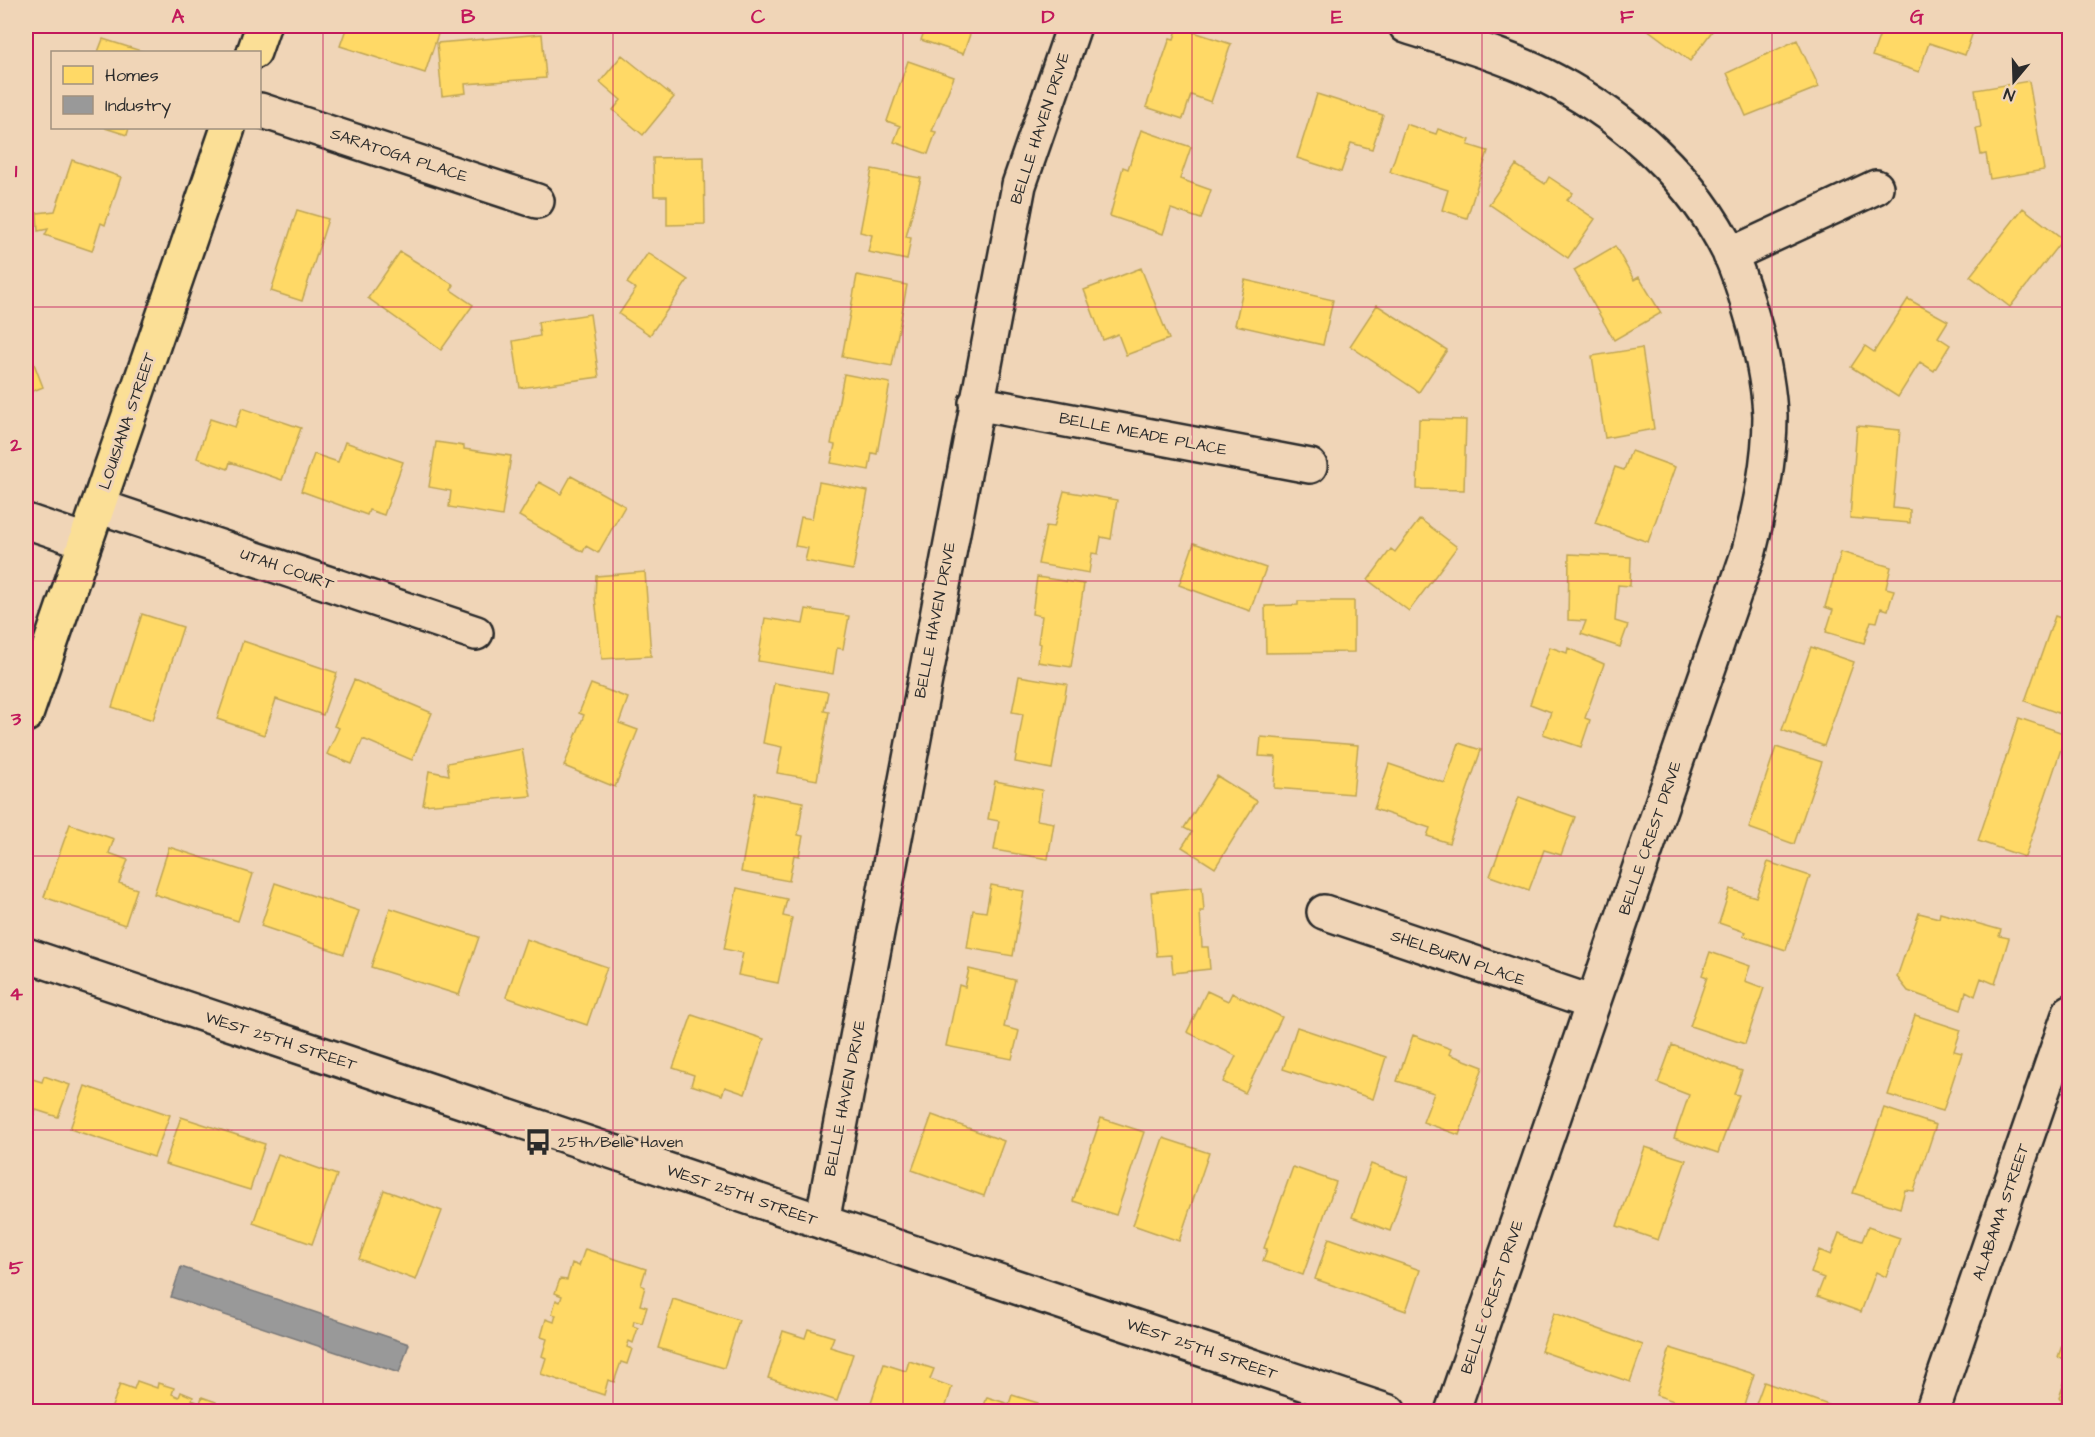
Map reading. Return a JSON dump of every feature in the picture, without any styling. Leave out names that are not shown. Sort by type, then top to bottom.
[{"type":"main road","points":[[254,51],[263,26]]},
{"type":"main road","name":"LOUISIANA STREET","points":[[26,715],[228,129]]},
{"type":"street","name":"BELLE HAVEN DRIVE","points":[[822,1221],[1018,185],[1074,26]]},
{"type":"street","name":"BELLE CREST DRIVE","points":[[1406,26],[1554,80],[1599,108],[1644,144],[1682,181],[1730,255],[1752,317],[1765,365],[1770,416],[1761,503],[1749,550],[1452,1412]]},
{"type":"street","name":"SARATOGA PLACE","points":[[261,110],[537,201]]},
{"type":"street","points":[[1730,255],[1876,187]]},
{"type":"street","name":"BELLE MEADE PLACE","points":[[976,403],[1310,466]]},
{"type":"street","name":"UTAH COURT","points":[[98,506],[476,633]]},
{"type":"street","points":[[26,521],[85,541]]},
{"type":"street","name":"SHELBURN PLACE","points":[[1324,912],[1593,1003]]},
{"type":"street","name":"WEST 25TH STREET","points":[[26,956],[1389,1412]]},
{"type":"street","name":"ALABAMA STREET","points":[[1932,1412],[2070,1012]]},
{"type":"building: Homes","points":[[347,26],[432,26],[440,28],[425,73],[340,46]]},
{"type":"building: Homes","points":[[926,26],[973,26],[963,54],[921,40]]},
{"type":"building: Homes","points":[[1643,26],[1716,26],[1690,61]]},
{"type":"building: Homes","points":[[1883,26],[1975,26],[1965,55],[1929,43],[1919,72],[1872,56]]},
{"type":"building: Homes","points":[[1178,27],[1231,44],[1211,102],[1191,95],[1183,119],[1146,107],[1170,38],[1174,39]]},
{"type":"building: Homes","points":[[542,34],[546,78],[465,84],[466,93],[442,96],[437,43]]},
{"type":"building: Homes","points":[[103,39],[141,51],[98,51]]},
{"type":"building: Homes","points":[[1797,40],[1819,87],[1746,116],[1727,73]]},
{"type":"building: Homes","points":[[622,55],[674,97],[643,135],[613,110],[621,100],[600,82]]},
{"type":"building: Homes","points":[[908,61],[954,77],[932,131],[936,132],[928,154],[894,142],[900,126],[887,121]]},
{"type":"building: Homes","points":[[2029,81],[2044,170],[1990,179],[1986,154],[1981,155],[1976,128],[1981,127],[1975,90]]},
{"type":"building: Homes","points":[[1317,94],[1383,115],[1372,149],[1351,143],[1341,172],[1297,158]]},
{"type":"building: Homes","points":[[1406,124],[1436,134],[1438,129],[1470,140],[1468,145],[1488,151],[1467,218],[1442,210],[1448,190],[1390,172]]},
{"type":"building: Homes","points":[[108,129],[129,129],[127,135]]},
{"type":"building: Homes","points":[[1141,130],[1191,147],[1180,179],[1211,190],[1201,219],[1171,209],[1163,234],[1110,216],[1123,167],[1128,169]]},
{"type":"building: Homes","points":[[704,157],[705,224],[667,225],[667,196],[654,196],[653,158]]},
{"type":"building: Homes","points":[[72,160],[121,177],[105,225],[101,223],[92,251],[45,235],[48,229],[38,231],[37,213],[55,211]]},
{"type":"building: Homes","points":[[1516,165],[1545,184],[1549,177],[1573,193],[1567,200],[1595,219],[1568,258],[1489,204]]},
{"type":"building: Homes","points":[[872,169],[921,178],[906,237],[911,238],[907,260],[868,252],[872,235],[860,232]]},
{"type":"building: Homes","points":[[2023,208],[2063,239],[2010,307],[1970,276]]},
{"type":"building: Homes","points":[[297,210],[328,219],[302,301],[271,291]]},
{"type":"building: Homes","points":[[1615,246],[1634,280],[1639,277],[1661,313],[1614,340],[1574,270]]},
{"type":"building: Homes","points":[[400,252],[454,285],[451,290],[473,305],[441,350],[368,298]]},
{"type":"building: Homes","points":[[648,253],[688,280],[650,335],[619,314],[636,289],[627,283]]},
{"type":"building: Homes","points":[[1141,268],[1169,339],[1126,355],[1118,334],[1103,340],[1084,290]]},
{"type":"building: Homes","points":[[857,275],[907,285],[892,366],[842,357]]},
{"type":"building: Homes","points":[[1245,280],[1333,300],[1323,345],[1235,325]]},
{"type":"building: Homes","points":[[1908,299],[1948,321],[1938,337],[1950,345],[1934,371],[1920,362],[1898,397],[1851,367],[1865,346],[1874,352]]},
{"type":"building: Homes","points":[[1377,305],[1447,350],[1419,392],[1350,346]]},
{"type":"building: Homes","points":[[590,314],[599,377],[520,388],[513,341],[540,336],[538,322]]},
{"type":"building: Homes","points":[[28,348],[43,387],[26,394],[26,349]]},
{"type":"building: Homes","points":[[1642,348],[1654,429],[1605,438],[1592,356]]},
{"type":"building: Homes","points":[[844,374],[890,383],[877,454],[872,453],[869,470],[831,463],[835,445],[831,444]]},
{"type":"building: Homes","points":[[242,408],[301,428],[282,480],[230,462],[228,469],[197,458],[210,419],[235,427]]},
{"type":"building: Homes","points":[[1419,419],[1466,420],[1464,490],[1417,489]]},
{"type":"building: Homes","points":[[1857,426],[1900,430],[1893,508],[1910,510],[1910,523],[1850,518]]},
{"type":"building: Homes","points":[[345,442],[403,462],[384,515],[369,510],[367,515],[301,491],[314,454],[338,462]]},
{"type":"building: Homes","points":[[436,442],[511,456],[502,516],[449,507],[451,491],[429,487]]},
{"type":"building: Homes","points":[[1631,451],[1675,467],[1648,542],[1595,523],[1615,467],[1624,470]]},
{"type":"building: Homes","points":[[571,476],[625,506],[598,553],[586,546],[583,552],[519,516],[539,482],[561,494]]},
{"type":"building: Homes","points":[[819,482],[868,491],[853,570],[805,561],[808,548],[795,546],[801,517],[812,519]]},
{"type":"building: Homes","points":[[1064,491],[1117,500],[1111,539],[1101,537],[1098,554],[1092,553],[1089,573],[1038,564],[1046,526],[1054,527]]},
{"type":"building: Homes","points":[[1420,519],[1457,547],[1409,611],[1368,580],[1391,549],[1395,552]]},
{"type":"building: Homes","points":[[1194,543],[1266,568],[1250,611],[1179,585]]},
{"type":"building: Homes","points":[[1841,552],[1891,567],[1886,588],[1894,590],[1888,610],[1881,608],[1877,622],[1871,621],[1864,643],[1826,632],[1833,610],[1825,607]]},
{"type":"building: Homes","points":[[1569,554],[1631,557],[1630,586],[1618,585],[1615,621],[1628,625],[1620,647],[1581,634],[1586,621],[1568,620]]},
{"type":"building: Homes","points":[[645,572],[651,656],[602,659],[595,598],[596,576]]},
{"type":"building: Homes","points":[[1037,577],[1084,584],[1071,667],[1038,662],[1042,616],[1032,614]]},
{"type":"building: Homes","points":[[1298,601],[1354,601],[1354,652],[1266,653],[1265,606],[1298,605]]},
{"type":"building: Homes","points":[[806,609],[849,616],[843,649],[837,648],[833,674],[758,661],[765,618],[803,624]]},
{"type":"building: Homes","points":[[142,614],[183,627],[153,720],[112,707]]},
{"type":"building: Homes","points":[[2055,616],[2070,621],[2069,717],[2025,701]]},
{"type":"building: Homes","points":[[243,641],[337,673],[323,715],[276,699],[264,735],[217,719]]},
{"type":"building: Homes","points":[[1550,647],[1567,653],[1568,648],[1604,664],[1585,718],[1590,720],[1581,747],[1543,734],[1551,712],[1530,704]]},
{"type":"building: Homes","points":[[1811,647],[1854,662],[1824,746],[1782,730]]},
{"type":"building: Homes","points":[[1019,676],[1067,684],[1052,769],[1015,762],[1023,714],[1012,712]]},
{"type":"building: Homes","points":[[354,680],[432,713],[412,760],[363,739],[352,764],[327,754],[339,728],[334,726]]},
{"type":"building: Homes","points":[[774,683],[828,692],[824,711],[829,712],[817,780],[777,773],[782,747],[763,743]]},
{"type":"building: Homes","points":[[591,684],[628,698],[619,723],[638,730],[615,787],[564,766],[584,715],[579,713]]},
{"type":"building: Homes","points":[[2019,718],[2066,734],[2025,857],[1978,841]]},
{"type":"building: Homes","points":[[1261,737],[1358,745],[1353,794],[1274,788],[1276,757],[1259,756]]},
{"type":"building: Homes","points":[[1459,743],[1481,750],[1449,843],[1427,836],[1430,828],[1374,809],[1389,764],[1445,783]]},
{"type":"building: Homes","points":[[1776,747],[1822,762],[1794,844],[1749,828]]},
{"type":"building: Homes","points":[[522,749],[531,796],[423,805],[429,771],[449,775],[447,763]]},
{"type":"building: Homes","points":[[1217,776],[1257,801],[1215,868],[1182,847],[1192,832],[1184,828]]},
{"type":"building: Homes","points":[[995,781],[1042,790],[1037,820],[1054,823],[1048,859],[994,850],[999,821],[988,819]]},
{"type":"building: Homes","points":[[755,793],[803,802],[798,835],[803,836],[799,856],[794,855],[789,881],[741,872]]},
{"type":"building: Homes","points":[[1519,797],[1575,817],[1561,855],[1544,850],[1529,890],[1490,876]]},
{"type":"building: Homes","points":[[70,824],[114,839],[109,853],[128,860],[119,883],[137,889],[125,925],[44,897]]},
{"type":"building: Homes","points":[[169,847],[253,874],[238,921],[154,894]]},
{"type":"building: Homes","points":[[1768,862],[1810,876],[1786,950],[1743,936],[1745,932],[1719,923],[1730,889],[1756,897]]},
{"type":"building: Homes","points":[[275,883],[359,911],[344,954],[261,926]]},
{"type":"building: Homes","points":[[991,885],[1024,891],[1013,956],[967,948],[973,910],[986,912]]},
{"type":"building: Homes","points":[[1202,887],[1204,911],[1200,911],[1202,947],[1208,947],[1210,969],[1173,973],[1171,955],[1157,956],[1151,892]]},
{"type":"building: Homes","points":[[737,888],[787,899],[783,916],[792,918],[778,983],[738,975],[743,953],[724,949]]},
{"type":"building: Homes","points":[[390,908],[479,937],[459,995],[371,967]]},
{"type":"building: Homes","points":[[1919,913],[1939,918],[1940,913],[2001,930],[1999,936],[2009,938],[1995,984],[1981,978],[1975,996],[1966,991],[1961,1010],[1908,991],[1897,977]]},
{"type":"building: Homes","points":[[526,939],[607,967],[587,1025],[506,997]]},
{"type":"building: Homes","points":[[1710,952],[1750,966],[1745,981],[1764,988],[1745,1044],[1690,1026],[1707,977],[1702,975]]},
{"type":"building: Homes","points":[[969,969],[1015,980],[1004,1027],[1019,1031],[1012,1059],[946,1046],[959,985],[965,987]]},
{"type":"building: Homes","points":[[1207,991],[1228,1001],[1232,993],[1282,1017],[1245,1093],[1223,1082],[1236,1056],[1187,1032]]},
{"type":"building: Homes","points":[[692,1015],[764,1039],[745,1094],[725,1087],[722,1095],[691,1085],[694,1075],[673,1068]]},
{"type":"building: Homes","points":[[1915,1015],[1961,1030],[1954,1051],[1962,1053],[1943,1111],[1888,1095]]},
{"type":"building: Homes","points":[[1297,1027],[1386,1057],[1373,1099],[1283,1069]]},
{"type":"building: Homes","points":[[1413,1035],[1451,1049],[1449,1054],[1483,1067],[1459,1135],[1423,1122],[1434,1093],[1397,1081]]},
{"type":"building: Homes","points":[[1672,1045],[1742,1071],[1734,1094],[1739,1095],[1718,1153],[1674,1138],[1689,1095],[1658,1083]]},
{"type":"building: Homes","points":[[44,1076],[70,1085],[58,1117],[36,1110],[30,1127],[26,1125],[26,1077],[42,1082]]},
{"type":"building: Homes","points":[[85,1086],[170,1115],[154,1157],[70,1129]]},
{"type":"building: Homes","points":[[1884,1108],[1936,1125],[1914,1191],[1905,1190],[1900,1208],[1853,1193]]},
{"type":"building: Homes","points":[[932,1115],[1004,1141],[984,1196],[912,1170]]},
{"type":"building: Homes","points":[[181,1117],[265,1144],[250,1190],[165,1164]]},
{"type":"building: Homes","points":[[1101,1118],[1144,1132],[1116,1215],[1073,1201]]},
{"type":"building: Homes","points":[[1163,1138],[1209,1153],[1179,1241],[1133,1225]]},
{"type":"building: Homes","points":[[1645,1147],[1686,1160],[1658,1240],[1617,1226]]},
{"type":"building: Homes","points":[[278,1154],[337,1175],[312,1244],[253,1223]]},
{"type":"building: Homes","points":[[1371,1164],[1408,1177],[1390,1231],[1352,1217]]},
{"type":"building: Homes","points":[[1293,1167],[1336,1182],[1303,1275],[1263,1261],[1267,1249],[1264,1248]]},
{"type":"building: Homes","points":[[384,1190],[442,1211],[416,1280],[359,1259]]},
{"type":"building: Homes","points":[[1868,1227],[1900,1238],[1886,1277],[1876,1272],[1861,1312],[1817,1296],[1824,1278],[1811,1273],[1819,1250],[1831,1255],[1839,1233],[1862,1241]]},
{"type":"building: Homes","points":[[1329,1238],[1420,1270],[1406,1311],[1315,1279]]},
{"type":"building: Homes","points":[[585,1249],[646,1269],[641,1285],[645,1287],[640,1305],[647,1307],[642,1323],[634,1321],[633,1326],[638,1328],[633,1343],[629,1341],[627,1347],[632,1349],[627,1364],[621,1362],[614,1382],[608,1380],[604,1395],[541,1374],[546,1358],[542,1356],[547,1339],[541,1337],[546,1319],[554,1322],[556,1315],[552,1314],[556,1300],[560,1302],[562,1296],[555,1293],[560,1279],[567,1280],[572,1263],[579,1266]]},
{"type":"building: Homes","points":[[673,1299],[739,1320],[724,1368],[658,1348]]},
{"type":"building: Homes","points":[[1554,1313],[1643,1345],[1630,1382],[1541,1351]]},
{"type":"building: Homes","points":[[2070,1325],[2070,1361],[2058,1357]]},
{"type":"building: Homes","points":[[808,1329],[834,1337],[830,1347],[853,1354],[837,1401],[768,1378],[783,1331],[805,1338]]},
{"type":"building: Homes","points":[[1670,1348],[1754,1374],[1742,1412],[1706,1412],[1656,1395]]},
{"type":"building: Homes","points":[[909,1361],[934,1369],[930,1379],[952,1387],[944,1412],[868,1411],[884,1364],[906,1371]]},
{"type":"building: Homes","points":[[2070,1365],[2070,1412],[2058,1412],[2062,1399],[2059,1398]]},
{"type":"building: Homes","points":[[137,1381],[157,1388],[158,1383],[174,1388],[172,1394],[179,1397],[181,1392],[200,1403],[202,1397],[216,1402],[215,1406],[230,1412],[110,1412],[120,1384],[134,1389]]},
{"type":"building: Homes","points":[[1764,1382],[1848,1412],[1753,1412]]},
{"type":"building: Homes","points":[[1012,1395],[1038,1403],[1035,1412],[982,1412],[987,1397],[1009,1404]]},
{"type":"building: Industry","points":[[181,1267],[409,1344],[399,1373],[171,1297]]},
{"type":"place","name":"25th/Belle Haven","points":[[538,1142]]}]
